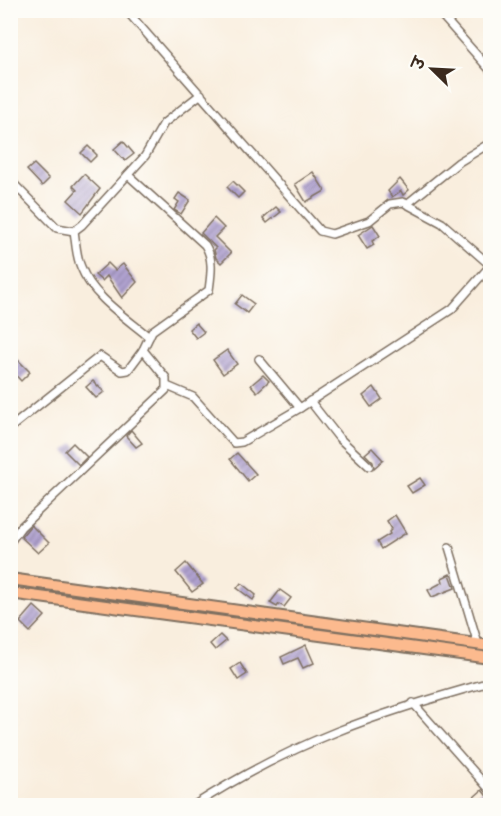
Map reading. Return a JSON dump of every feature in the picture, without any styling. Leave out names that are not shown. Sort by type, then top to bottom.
[{"type":"highway","points":[[10,579],[490,646]]},
{"type":"highway","points":[[10,593],[490,658]]},
{"type":"street","points":[[126,10],[324,233],[332,234],[369,221],[394,202],[407,204],[442,223],[490,265],[452,309],[300,408],[242,442],[234,443],[192,397],[167,386]]},
{"type":"street","points":[[437,10],[490,70]]},
{"type":"street","points":[[10,180],[57,228],[74,231],[145,156],[164,123],[201,94]]},
{"type":"street","points":[[407,204],[459,162],[490,143]]},
{"type":"street","points":[[10,428],[98,356],[125,372],[143,350],[157,327],[171,319],[194,299],[208,293],[212,272],[210,254],[199,239],[128,175]]},
{"type":"street","points":[[74,231],[78,258],[87,280],[111,306],[149,337]]},
{"type":"street","points":[[10,542],[21,527],[162,395],[167,386],[166,378],[143,350]]},
{"type":"street","points":[[259,358],[300,408]]},
{"type":"street","points":[[310,401],[339,438],[369,466]]},
{"type":"street","points":[[449,547],[478,644]]},
{"type":"street","points":[[194,806],[240,776],[290,750],[351,724],[413,703],[490,682]]},
{"type":"street","points":[[413,703],[490,790]]},
{"type":"building","points":[[123,141],[134,154],[125,161],[114,149]]},
{"type":"building","points":[[88,146],[97,155],[90,162],[81,153]]},
{"type":"building","points":[[34,164],[49,179],[42,186],[27,170]]},
{"type":"building","points":[[313,172],[325,191],[306,202],[295,184]]},
{"type":"building","points":[[84,174],[100,189],[82,213],[68,200],[77,190],[73,186]]},
{"type":"building","points":[[400,179],[409,190],[403,195],[401,191],[392,197],[388,191]]},
{"type":"building","points":[[233,181],[244,192],[238,198],[227,187]]},
{"type":"building","points":[[179,193],[190,200],[181,214],[174,210],[179,202],[175,199]]},
{"type":"building","points":[[276,207],[281,212],[267,223],[263,218]]},
{"type":"building","points":[[214,218],[224,228],[215,237],[231,253],[221,263],[216,258],[214,250],[216,248],[201,233]]},
{"type":"building","points":[[373,225],[380,236],[372,241],[374,245],[367,249],[358,235]]},
{"type":"building","points":[[108,263],[115,270],[123,264],[137,282],[122,298],[107,276],[102,281],[95,275]]},
{"type":"building","points":[[242,295],[254,304],[247,313],[235,304]]},
{"type":"building","points":[[196,323],[204,332],[196,338],[189,329]]},
{"type":"building","points":[[227,350],[237,364],[223,374],[213,360]]},
{"type":"building","points":[[17,359],[30,372],[21,381],[10,369],[10,365]]},
{"type":"building","points":[[263,375],[269,381],[257,392],[251,385]]},
{"type":"building","points":[[93,381],[104,392],[96,398],[86,387]]},
{"type":"building","points":[[374,387],[382,399],[371,407],[363,396]]},
{"type":"building","points":[[131,430],[142,443],[136,447],[126,436]]},
{"type":"building","points":[[73,443],[87,457],[79,465],[65,451]]},
{"type":"building","points":[[372,448],[383,460],[374,468],[373,462],[365,454]]},
{"type":"building","points":[[237,453],[256,474],[248,481],[230,459]]},
{"type":"building","points":[[420,478],[425,485],[412,493],[407,486]]},
{"type":"building","points":[[395,515],[406,533],[381,549],[377,542],[390,534],[392,529],[387,521]]},
{"type":"building","points":[[31,525],[49,543],[38,553],[21,537]]},
{"type":"building","points":[[186,563],[203,584],[192,592],[176,572]]},
{"type":"building","points":[[450,574],[455,588],[432,597],[428,590],[443,582],[442,578]]},
{"type":"building","points":[[241,583],[256,595],[253,600],[237,588]]},
{"type":"building","points":[[280,590],[291,598],[284,607],[279,604],[277,607],[270,603]]},
{"type":"building","points":[[34,606],[45,616],[30,632],[20,622]]},
{"type":"building","points":[[220,635],[226,641],[215,650],[210,644]]},
{"type":"building","points":[[306,645],[314,663],[303,668],[298,658],[284,664],[281,657]]},
{"type":"building","points":[[240,663],[247,674],[238,680],[231,669]]},
{"type":"building","points":[[482,790],[490,800],[490,806],[481,806],[474,797]]}]
